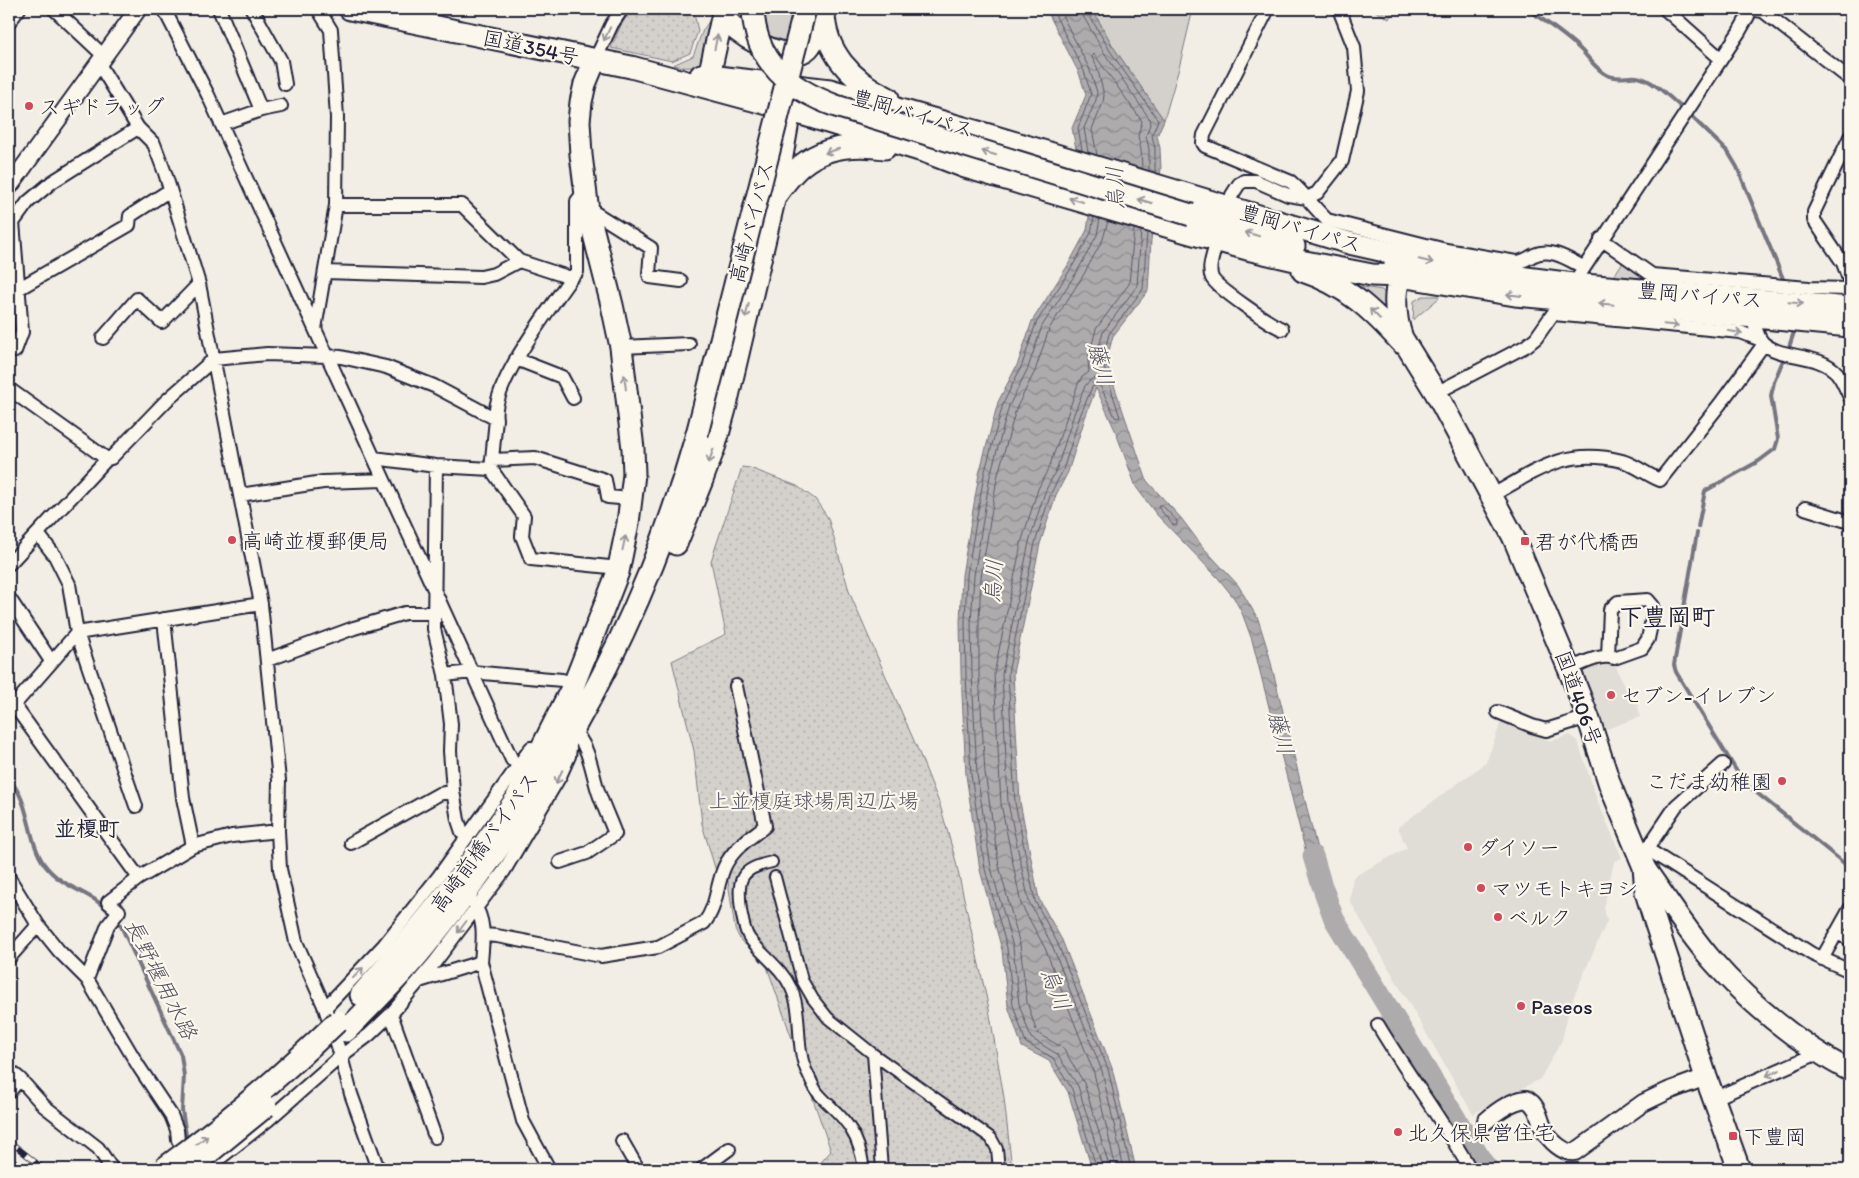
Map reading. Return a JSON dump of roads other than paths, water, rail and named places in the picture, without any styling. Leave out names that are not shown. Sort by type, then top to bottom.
[{"type":"highway","name":"国道354号","points":[[350,9],[422,16],[595,60],[631,67]]},
{"type":"highway","points":[[753,9],[758,40],[769,61],[780,74],[811,96],[836,106],[1288,245],[1371,266],[1400,276]]},
{"type":"highway","name":"高崎バイパス","points":[[691,433],[722,297],[795,9]]},
{"type":"highway","name":"高崎バイパス","points":[[691,433],[805,9]]},
{"type":"highway","points":[[722,10],[731,26],[752,40],[778,52],[797,53],[806,50],[811,44],[822,9]]},
{"type":"highway","points":[[822,9],[832,24],[840,61],[848,72],[867,87],[893,100],[990,135]]},
{"type":"highway","points":[[722,10],[709,76],[721,85],[750,93],[783,108]]},
{"type":"highway","points":[[517,797],[574,684],[627,570],[628,523],[634,474],[633,449],[621,347],[588,212],[579,121],[585,84],[595,60]]},
{"type":"highway","points":[[631,67],[783,108]]},
{"type":"highway","name":"豊岡バイパス","points":[[631,67],[822,89],[990,135],[1192,215],[1247,249],[1372,275],[1400,276],[1480,290],[1568,292],[1850,308]]},
{"type":"highway","points":[[623,634],[643,609],[662,574],[715,445],[775,196],[783,98],[765,82]]},
{"type":"highway","name":"豊岡バイパス","points":[[783,108],[926,152],[965,167],[1192,215],[1380,251],[1568,292],[1752,317],[1850,326]]},
{"type":"highway","points":[[775,196],[800,166],[814,157],[850,146],[864,146],[904,152],[965,167]]},
{"type":"highway","points":[[1247,249],[1314,274],[1340,287],[1370,308],[1406,347]]},
{"type":"highway","points":[[1380,251],[1391,260],[1400,276]]},
{"type":"highway","name":"国道406号","points":[[1400,276],[1396,295],[1396,312],[1399,329],[1406,347],[1436,393],[1493,495],[1513,536],[1570,669],[1588,717],[1610,786],[1643,856],[1646,892],[1652,912],[1706,1077],[1739,1169]]},
{"type":"highway","name":"高崎前橋バイパス","points":[[163,1169],[243,1106],[300,1057],[403,949],[444,900],[539,767],[576,704],[619,617],[627,570],[649,540],[691,433]]},
{"type":"highway","name":"高崎前橋バイパス","points":[[201,1168],[276,1097],[336,1020],[432,938],[484,870],[513,828],[574,730],[623,634],[668,527],[691,433]]},
{"type":"main road","points":[[1643,856],[1689,931],[1723,972],[1760,1009],[1818,1053],[1850,1071]]},
{"type":"street","points":[[9,22],[19,9]]},
{"type":"street","points":[[54,9],[101,60],[138,128],[154,144],[198,284],[261,604],[279,780],[278,831],[280,869],[296,942],[336,1020],[341,1056],[351,1094],[378,1169]]},
{"type":"street","points":[[9,187],[138,9]]},
{"type":"street","points":[[164,9],[221,124],[512,760]]},
{"type":"street","points":[[219,9],[261,110]]},
{"type":"street","points":[[252,9],[281,61],[285,84]]},
{"type":"street","points":[[315,329],[336,205],[337,117],[331,30],[318,9]]},
{"type":"street","points":[[595,60],[612,24],[622,9]]},
{"type":"street","points":[[1268,9],[1204,136],[1203,142],[1205,146],[1291,182],[1327,220],[1404,241],[1516,262],[1540,253],[1559,254],[1568,292]]},
{"type":"street","points":[[1232,195],[1239,184],[1250,181],[1288,195],[1307,198],[1317,193],[1342,161],[1358,91],[1354,46],[1339,9]]},
{"type":"street","points":[[1665,9],[1721,59]]},
{"type":"street","points":[[1436,393],[1526,346],[1536,338],[1721,59],[1748,16],[1749,9],[1763,11],[1850,79]]},
{"type":"street","points":[[221,124],[261,110],[281,106]]},
{"type":"street","points":[[15,351],[22,332],[11,225],[28,202],[52,182],[138,128]]},
{"type":"street","points":[[1601,239],[1652,275],[1808,288],[1847,289],[1850,284],[1847,262],[1814,220],[1814,212],[1850,136]]},
{"type":"street","points":[[18,289],[129,225],[130,216],[170,190]]},
{"type":"street","points":[[585,190],[577,201],[577,272],[516,359],[500,390],[495,414],[492,464],[524,516],[522,536],[530,559],[627,570]]},
{"type":"street","points":[[336,205],[462,204],[519,261],[571,278]]},
{"type":"street","points":[[588,212],[597,214],[651,248],[649,276],[681,281]]},
{"type":"street","points":[[1214,251],[1210,265],[1212,279],[1275,326],[1282,329]]},
{"type":"street","points":[[325,272],[481,277],[494,274],[519,261]]},
{"type":"street","points":[[103,338],[137,300],[162,322],[198,284]]},
{"type":"street","points":[[1568,292],[1740,332],[1780,351],[1816,360],[1836,372],[1850,397]]},
{"type":"street","points":[[1752,317],[1762,342]]},
{"type":"street","points":[[1493,495],[1545,465],[1568,458],[1604,458],[1621,461],[1660,480],[1720,404],[1762,342]]},
{"type":"street","points":[[621,347],[689,344]]},
{"type":"street","points":[[9,564],[107,459],[111,458],[166,401],[214,360],[267,354],[341,357],[386,367],[434,386],[496,419]]},
{"type":"street","points":[[516,359],[562,377],[574,398]]},
{"type":"street","points":[[9,389],[107,459]]},
{"type":"street","points":[[374,458],[436,466],[492,464],[535,458],[605,480],[608,497],[631,499]]},
{"type":"street","points":[[436,466],[434,629],[445,675],[451,724],[450,751],[453,790],[458,820],[466,838]]},
{"type":"street","points":[[240,495],[322,482],[384,480]]},
{"type":"street","points":[[1805,508],[1850,522]]},
{"type":"street","points":[[38,534],[55,556],[69,584],[77,633],[136,806]]},
{"type":"street","points":[[9,598],[51,661]]},
{"type":"street","points":[[1570,669],[1591,660],[1608,656],[1614,658],[1642,648],[1648,639],[1654,610],[1648,600],[1618,602],[1610,610],[1608,656]]},
{"type":"street","points":[[139,878],[14,705],[77,633],[261,604]]},
{"type":"street","points":[[267,660],[354,628],[405,613],[434,613]]},
{"type":"street","points":[[164,619],[183,798],[193,846]]},
{"type":"street","points":[[336,1020],[384,946],[443,879],[466,838],[522,764],[574,684],[562,680],[472,672],[445,675]]},
{"type":"street","points":[[483,935],[601,956],[658,947],[704,923],[709,917],[714,904],[723,869],[729,858],[741,845],[765,826],[736,686]]},
{"type":"street","points":[[1498,712],[1546,730],[1588,717]]},
{"type":"street","points":[[560,862],[587,853],[615,834],[598,790],[588,753],[574,730]]},
{"type":"street","points":[[201,1168],[268,1120],[391,1014],[435,962],[474,905],[504,871],[549,797],[569,756],[574,730]]},
{"type":"street","points":[[1723,764],[1676,806],[1643,856],[1822,959],[1850,972]]},
{"type":"street","points":[[351,843],[439,794],[453,790]]},
{"type":"street","points":[[87,979],[114,917],[108,902],[139,878],[193,846],[232,836],[278,831]]},
{"type":"street","points":[[772,862],[756,866],[748,871],[741,880],[738,891],[744,925],[748,937],[786,978],[792,990],[797,1006],[799,1042],[805,1067],[818,1093],[852,1130],[858,1143],[864,1169]]},
{"type":"street","points":[[775,878],[797,964],[806,986],[828,1018],[874,1054],[991,1138],[997,1149],[999,1169]]},
{"type":"street","points":[[9,879],[38,925],[59,951],[87,979],[139,1067],[171,1115],[177,1130],[178,1140]]},
{"type":"street","points":[[474,905],[483,925],[481,962],[523,1121],[548,1169]]},
{"type":"street","points":[[1822,959],[1850,909]]},
{"type":"street","points":[[9,958],[38,925]]},
{"type":"street","points":[[1836,933],[1850,939]]},
{"type":"street","points":[[419,981],[481,962]]},
{"type":"street","points":[[391,1014],[435,1137]]},
{"type":"street","points":[[1378,1025],[1405,1069],[1448,1130],[1470,1169]]},
{"type":"street","points":[[1714,1098],[1818,1053]]},
{"type":"street","points":[[874,1054],[882,1169]]},
{"type":"street","points":[[9,1070],[20,1079],[44,1106],[98,1148],[112,1169]]},
{"type":"street","points":[[1486,1121],[1494,1113],[1526,1100],[1534,1104],[1546,1133],[1563,1150],[1570,1153],[1575,1152],[1642,1103],[1668,1090],[1706,1077]]},
{"type":"street","points":[[9,1092],[20,1079]]},
{"type":"street","points":[[622,1142],[638,1169]]},
{"type":"street","points":[[702,1169],[729,1149]]},
{"type":"street","points":[[9,1164],[15,1169]]},
{"type":"water","name":"烏川","points":[[1046,9],[1092,9],[1114,48],[1164,120],[1157,136],[1160,148],[1161,169],[1151,240],[1148,291],[1113,336],[1106,362],[1147,481],[1238,585],[1258,619],[1268,651],[1323,873],[1321,883],[1307,857],[1252,640],[1242,613],[1234,598],[1218,578],[1156,514],[1136,487],[1115,430],[1096,388],[1068,472],[1056,495],[1040,544],[1013,673],[1020,802],[1039,899],[1062,940],[1112,1068],[1136,1169],[1092,1169],[1068,1092],[1049,1061],[1022,1047],[1008,1006],[1002,950],[980,870],[966,775],[961,674],[960,622],[962,575],[979,474],[998,402],[1018,363],[1032,321],[1068,265],[1087,230],[1089,217],[1072,128],[1086,95],[1079,73]]},
{"type":"waterway","points":[[1527,9],[1567,37],[1603,72],[1614,77],[1637,77],[1643,79],[1661,89],[1681,107]]},
{"type":"waterway","points":[[1691,116],[1728,152],[1737,167],[1784,281]]},
{"type":"waterway","points":[[1789,347],[1794,332]]},
{"type":"waterway","points":[[1698,527],[1705,491],[1759,461],[1775,449],[1778,439],[1771,396],[1774,382],[1784,358]]},
{"type":"waterway","points":[[1697,533],[1674,665],[1676,672],[1747,785],[1850,868]]},
{"type":"waterway","name":"長野堰用水路","points":[[9,780],[21,798],[34,843],[44,864],[55,876],[102,905],[121,926],[181,1055],[184,1076],[182,1110],[187,1141]]},
{"type":"waterway","name":"藤川","points":[[1313,856],[1334,919],[1488,1169]]},
{"type":"railway","points":[[9,1141],[44,1169]]},
{"type":"place","name":"スギドラッグ","points":[[29,106]]},
{"type":"place","name":"高崎並榎郵便局","points":[[232,540]]},
{"type":"place","name":"君が代橋西","points":[[1525,541]]},
{"type":"place","name":"セブン-イレブン","points":[[1611,695]]},
{"type":"place","name":"こだま幼稚園","points":[[1782,781]]},
{"type":"place","name":"ダイソー","points":[[1468,847]]},
{"type":"place","name":"マツモトキヨシ","points":[[1481,888]]},
{"type":"place","name":"ベルク","points":[[1498,917]]},
{"type":"place","name":"Paseos","points":[[1521,1006]]},
{"type":"place","name":"北久保県営住宅","points":[[1398,1132]]},
{"type":"place","name":"下豊岡","points":[[1733,1136]]},
{"type":"district","name":"下豊岡町","points":[[1667,616]]},
{"type":"district","name":"並榎町","points":[[87,828]]},
{"type":"park label","name":"上並榎庭球場周辺広場","points":[[814,800]]}]
